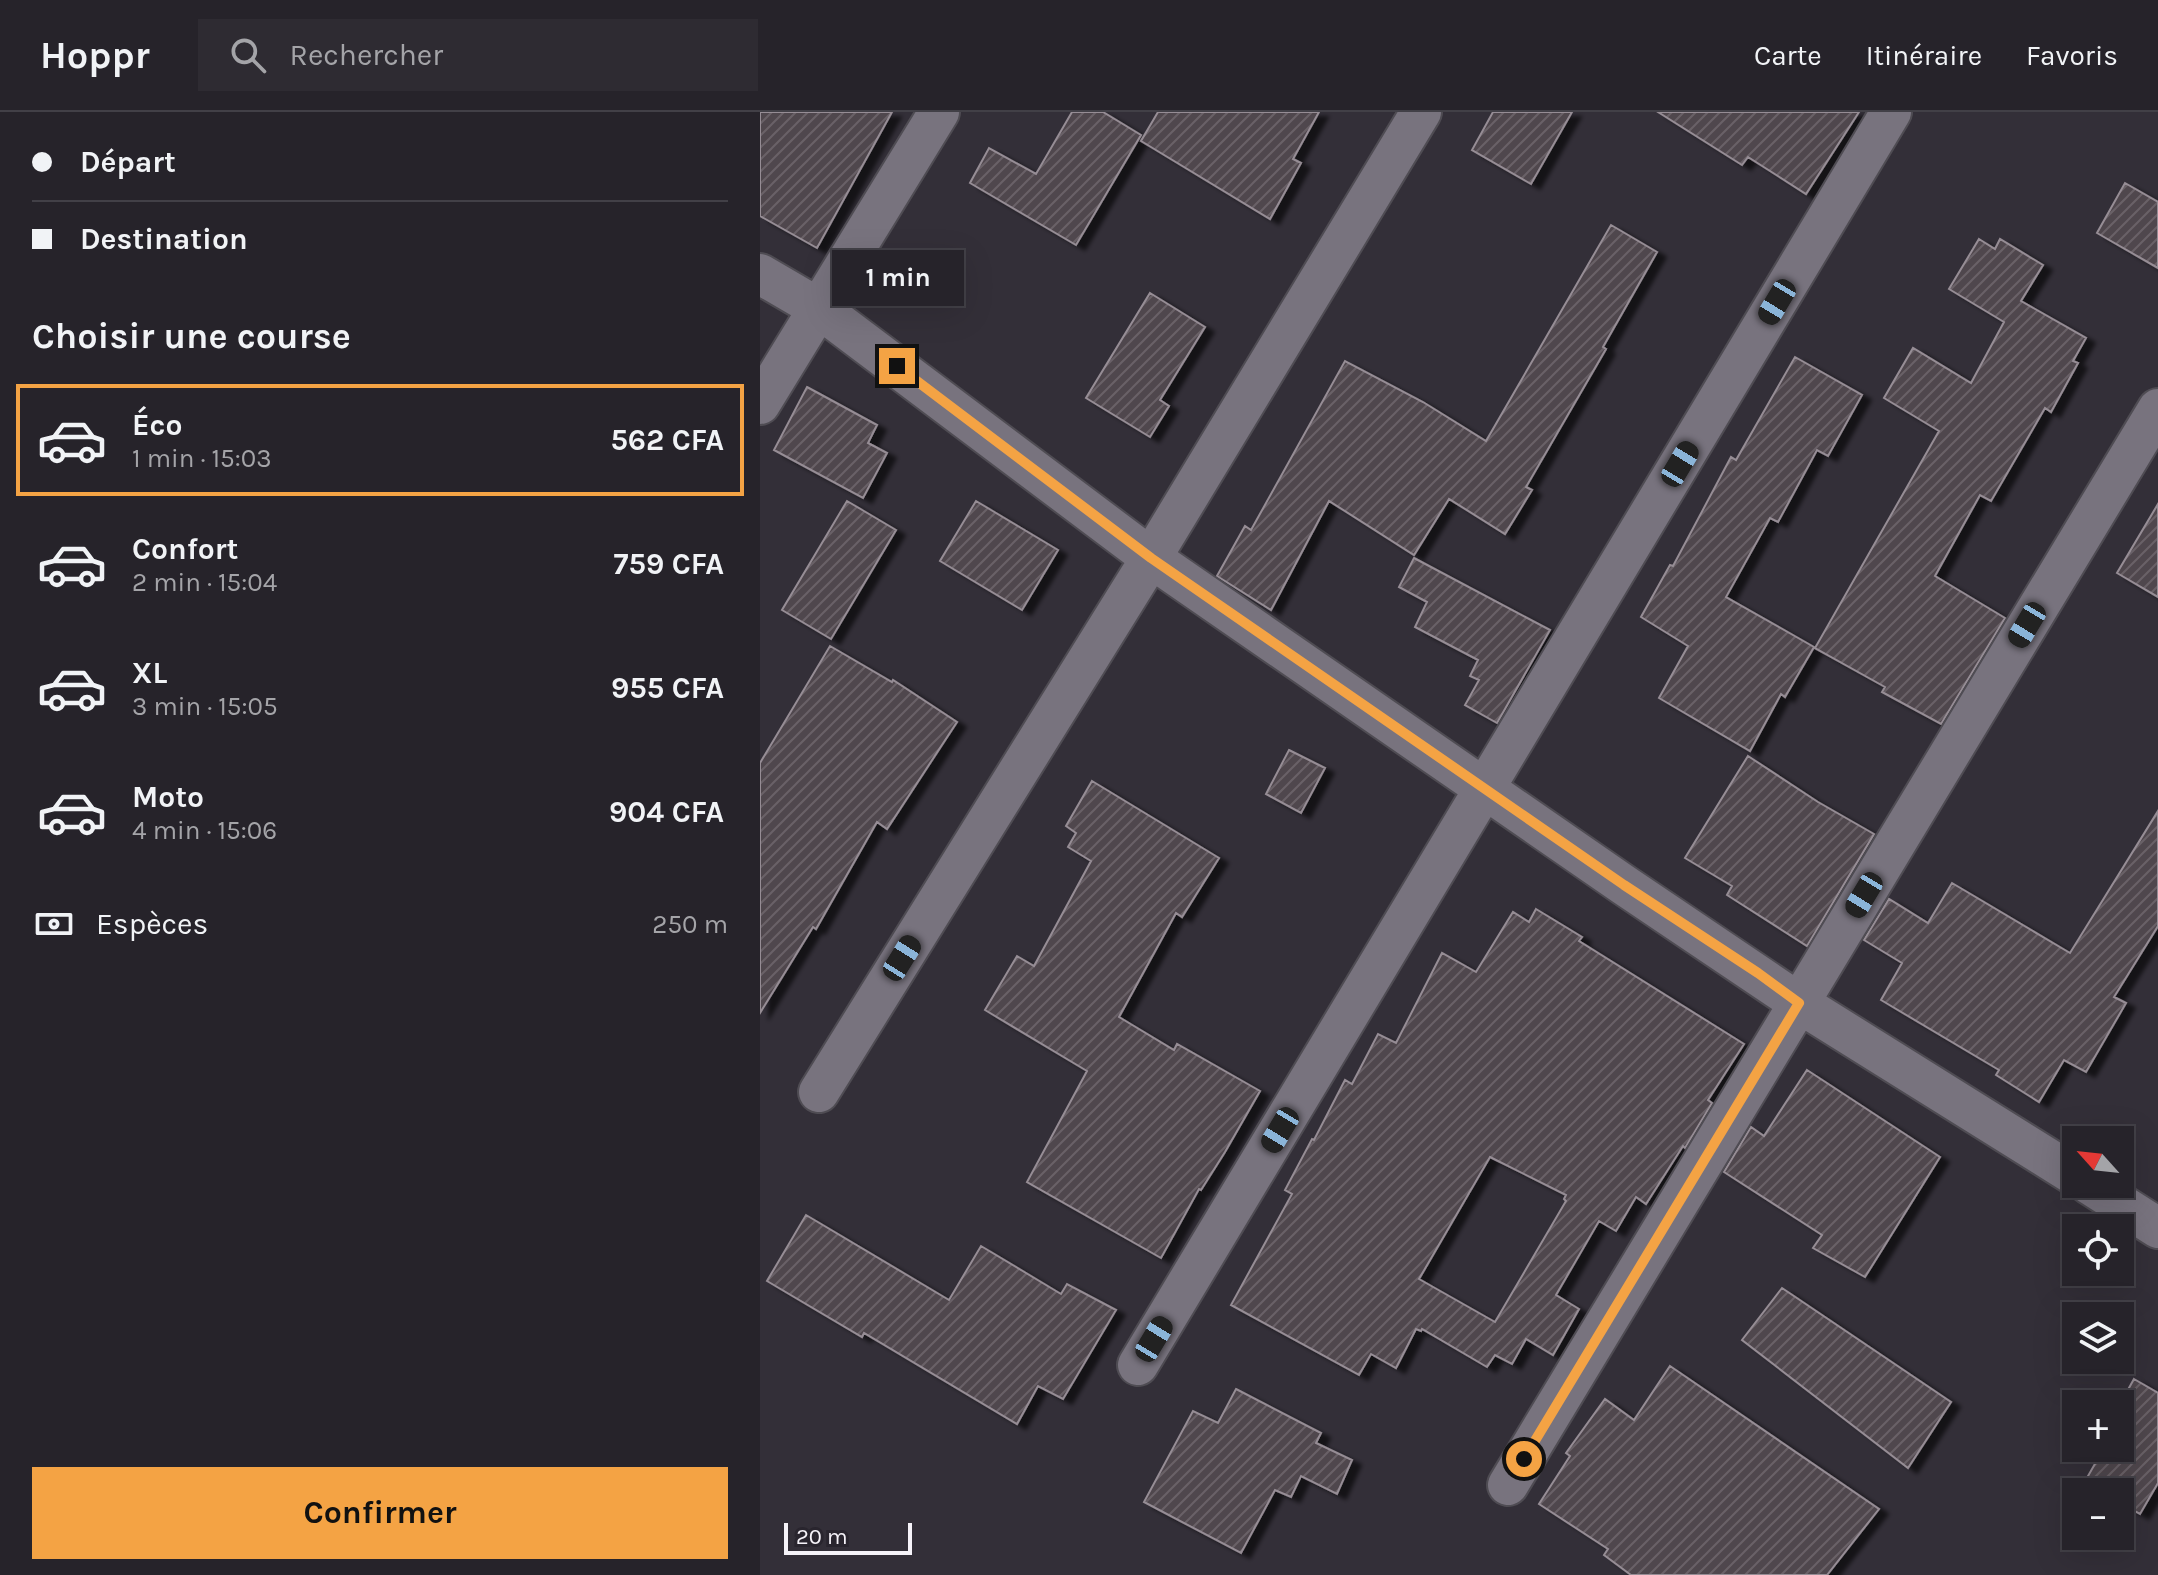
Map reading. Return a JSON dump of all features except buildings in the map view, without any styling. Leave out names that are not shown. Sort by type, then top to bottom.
[{"type":"street","points":[[760,404],[939,112]]},
{"type":"street","points":[[819,1092],[1151,558],[1421,112]]},
{"type":"street","points":[[1138,1365],[1891,112]]},
{"type":"street","points":[[760,274],[820,309],[1151,558],[1485,789],[1799,1003],[2062,1167]]},
{"type":"street","points":[[1508,1485],[2158,409]]},
{"type":"street","points":[[2119,1198],[2153,1214]]},
{"type":"route","points":[[897,366],[1151,558],[1799,1003],[1524,1459]]}]
